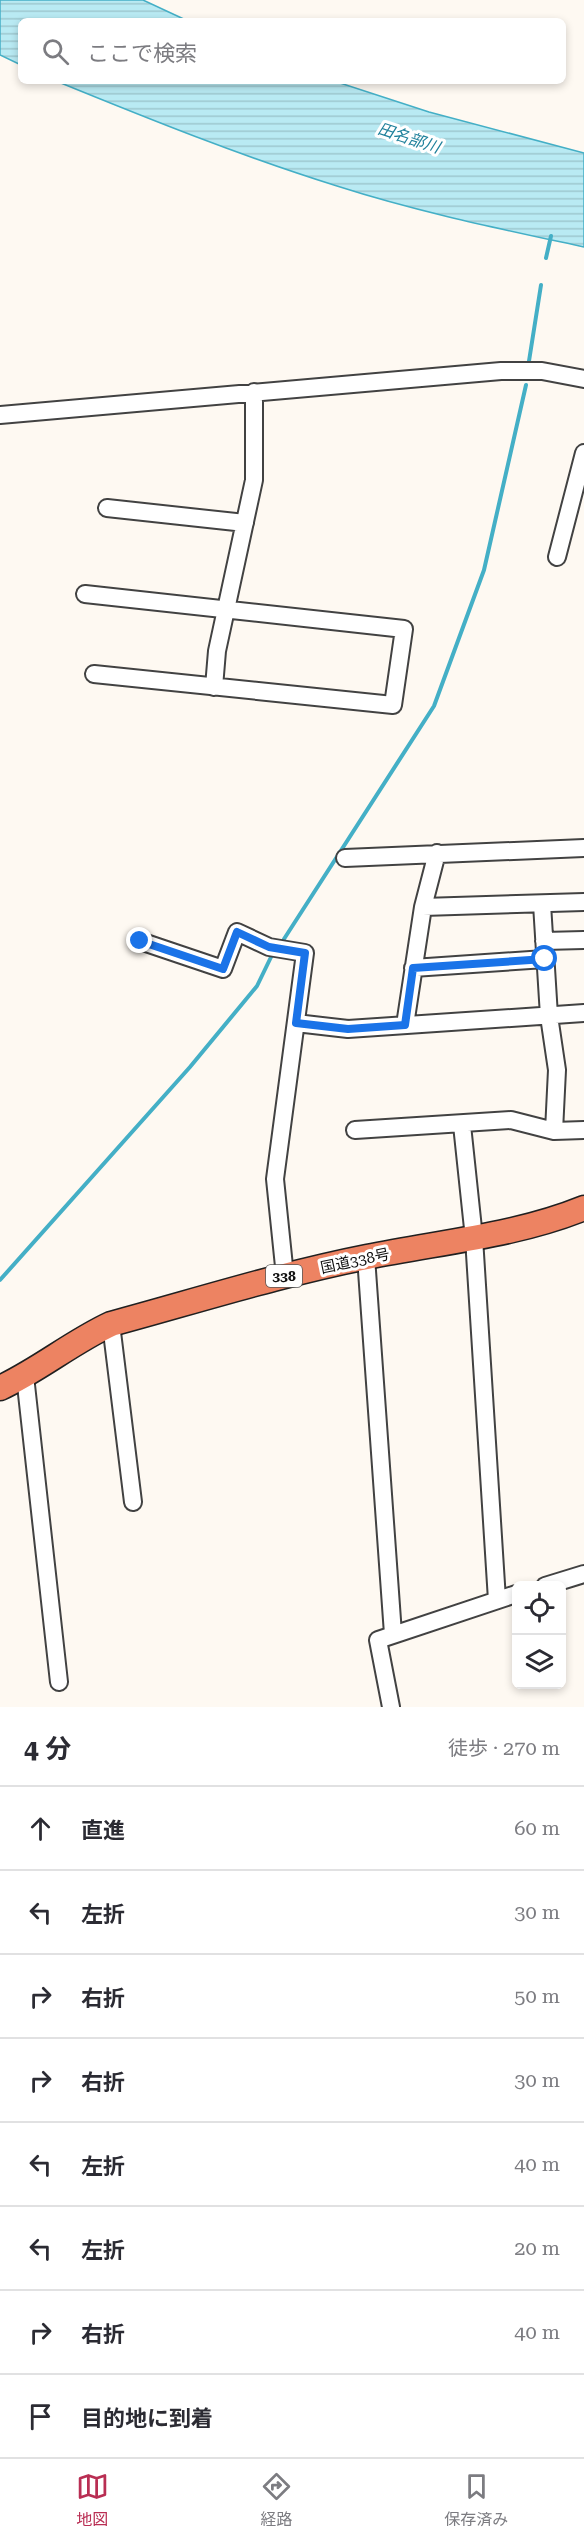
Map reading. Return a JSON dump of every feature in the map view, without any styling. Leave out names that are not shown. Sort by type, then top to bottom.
[{"type":"highway","name":"国道338号","points":[[0,1388],[25,1376],[84,1336],[111,1324],[285,1276],[366,1257],[474,1238],[550,1221],[584,1208]]},
{"type":"street","points":[[0,416],[501,371],[542,371],[584,379]]},
{"type":"street","points":[[214,687],[217,651],[254,480],[254,392]]},
{"type":"street","points":[[557,557],[584,453]]},
{"type":"street","points":[[107,508],[245,523]]},
{"type":"street","points":[[85,594],[404,628],[393,705],[94,674]]},
{"type":"street","points":[[345,858],[584,848]]},
{"type":"street","points":[[405,1025],[423,907],[437,854]]},
{"type":"street","points":[[423,907],[584,902]]},
{"type":"street","points":[[542,904],[549,1016],[557,1070],[554,1131]]},
{"type":"street","points":[[140,941],[223,969],[237,932],[269,947],[305,953],[275,1179],[285,1276]]},
{"type":"street","points":[[544,941],[584,940]]},
{"type":"street","points":[[413,968],[545,959]]},
{"type":"street","points":[[296,1023],[348,1029],[584,1013]]},
{"type":"street","points":[[355,1130],[462,1125],[512,1120],[554,1131],[584,1130]]},
{"type":"street","points":[[462,1125],[474,1238],[497,1600]]},
{"type":"street","points":[[366,1257],[393,1634]]},
{"type":"street","points":[[111,1324],[133,1502]]},
{"type":"street","points":[[25,1376],[59,1682]]},
{"type":"street","points":[[561,1581],[584,1574]]},
{"type":"street","points":[[391,1707],[378,1640],[512,1595]]},
{"type":"water","points":[[0,0],[143,0],[182,18],[18,18],[18,64],[0,55]]},
{"type":"water","name":"田名部川","points":[[63,84],[343,84],[429,112],[584,153],[584,247],[491,227],[367,195],[230,150]]},
{"type":"waterway","points":[[546,258],[551,236]]},
{"type":"waterway","points":[[529,361],[541,285]]},
{"type":"waterway","points":[[284,939],[434,706],[484,570],[526,385]]},
{"type":"waterway","points":[[0,1280],[190,1067],[257,986],[272,955]]},
{"type":"route","points":[[140,941],[223,969],[237,932],[269,947],[305,953],[296,1023],[348,1029],[405,1025],[413,968],[545,959]]}]
